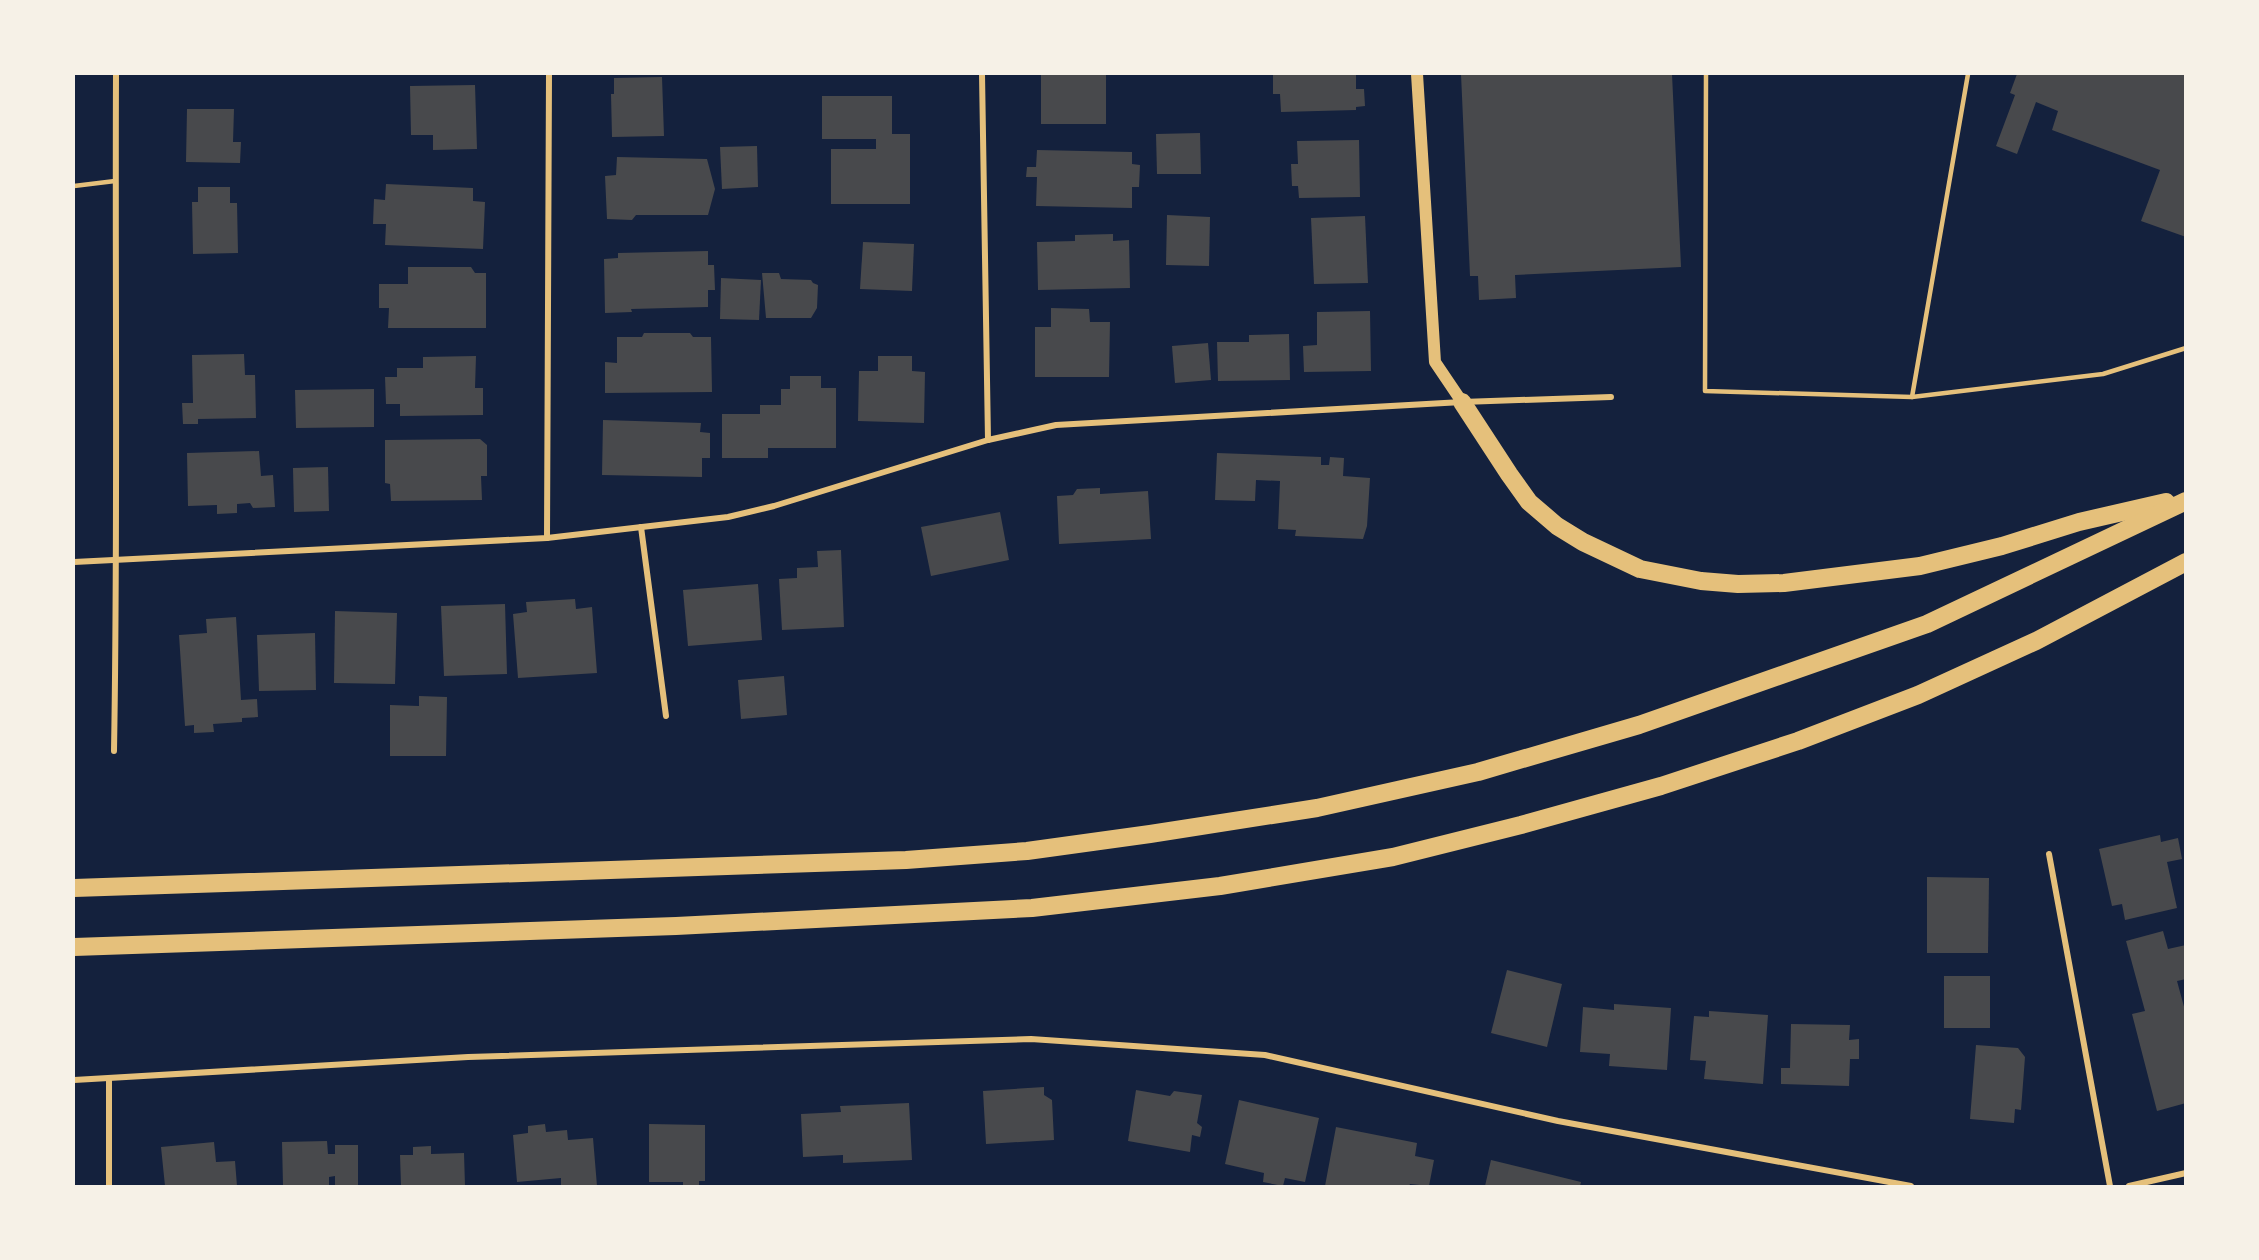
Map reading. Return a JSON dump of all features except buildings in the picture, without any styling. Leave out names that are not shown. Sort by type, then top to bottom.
[{"type":"highway","points":[[1462,402],[1522,492],[1557,526],[1583,542],[1640,569],[1701,581],[1738,584],[1784,583],[1920,566],[2002,546],[2079,522],[2186,499]]},
{"type":"highway","points":[[74,888],[906,860],[1027,851],[1317,808],[1478,772],[1639,725],[1927,624],[2186,499]]},
{"type":"highway","points":[[74,947],[676,926],[1032,908],[1220,886],[1393,857],[1521,825],[1661,786],[1798,741],[1918,695],[2036,641],[2186,562]]},
{"type":"main road","points":[[1417,74],[1435,362],[1462,402]]},
{"type":"street","points":[[114,751],[117,559],[116,74]]},
{"type":"street","points":[[548,538],[549,74]]},
{"type":"street","points":[[982,74],[988,440]]},
{"type":"street","points":[[74,562],[548,538],[728,517],[774,506],[988,440],[1056,425],[1462,402],[1611,398]]},
{"type":"street","points":[[641,527],[666,716]]},
{"type":"street","points":[[2049,854],[2110,1186]]},
{"type":"street","points":[[74,1080],[468,1057],[1031,1039],[1265,1055],[1558,1121],[1911,1186]]},
{"type":"street","points":[[109,1079],[109,1186]]},
{"type":"street","points":[[2129,1186],[2186,1173]]},
{"type":"lane","points":[[1706,74],[1705,392],[1912,397],[2103,374],[2186,348]]},
{"type":"lane","points":[[1912,397],[1968,74]]},
{"type":"lane","points":[[74,186],[115,181]]}]
